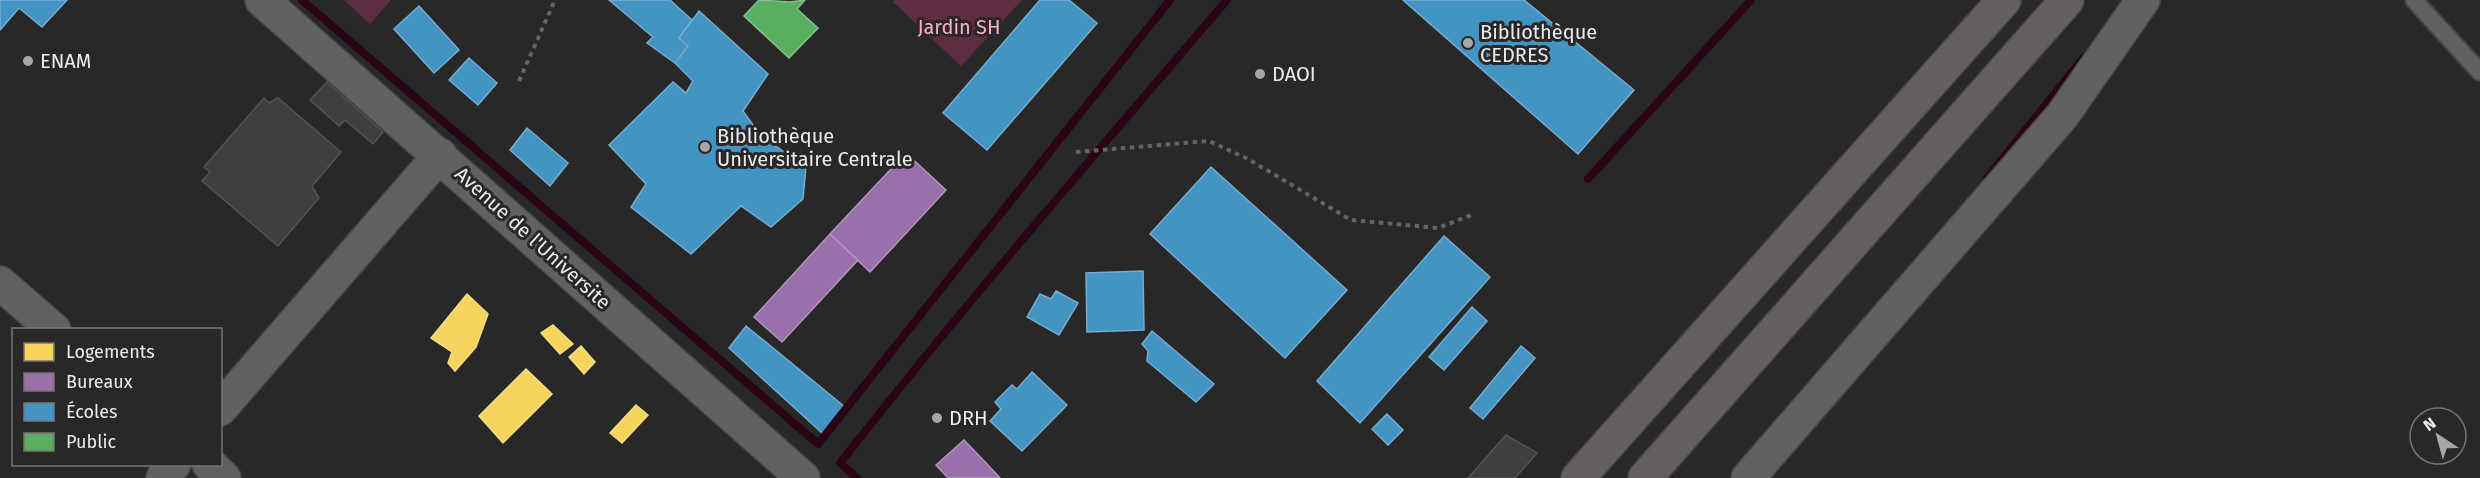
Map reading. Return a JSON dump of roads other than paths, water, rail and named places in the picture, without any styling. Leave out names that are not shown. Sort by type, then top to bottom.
[{"type":"main road","points":[[1578,478],[2004,0]]},
{"type":"main road","points":[[1645,478],[2067,0]]},
{"type":"street","name":"Avenue de l'Universite","points":[[262,0],[803,478]]},
{"type":"street","points":[[1748,478],[2062,116],[2144,0]]},
{"type":"street","points":[[222,407],[440,155]]},
{"type":"street","points":[[0,283],[52,328]]},
{"type":"street","points":[[163,478],[173,466]]},
{"type":"street","points":[[210,466],[224,478]]},
{"type":"lane","points":[[2414,0],[2480,72]]},
{"type":"waterway","points":[[302,0],[818,444],[1170,0]]},
{"type":"waterway","points":[[857,478],[840,463],[982,287],[1227,0]]},
{"type":"waterway","points":[[1588,179],[1751,0]]},
{"type":"waterway","points":[[1987,178],[2084,57]]},
{"type":"place","name":"Bibliothèque CEDRES","points":[[1468,43]]},
{"type":"place","name":"ENAM","points":[[28,61]]},
{"type":"place","name":"DAOI","points":[[1260,74]]},
{"type":"place","name":"Bibliothèque Universitaire Centrale","points":[[705,147]]},
{"type":"place","name":"DRH","points":[[937,418]]},
{"type":"park label","name":"Jardin SH","points":[[959,27]]}]
